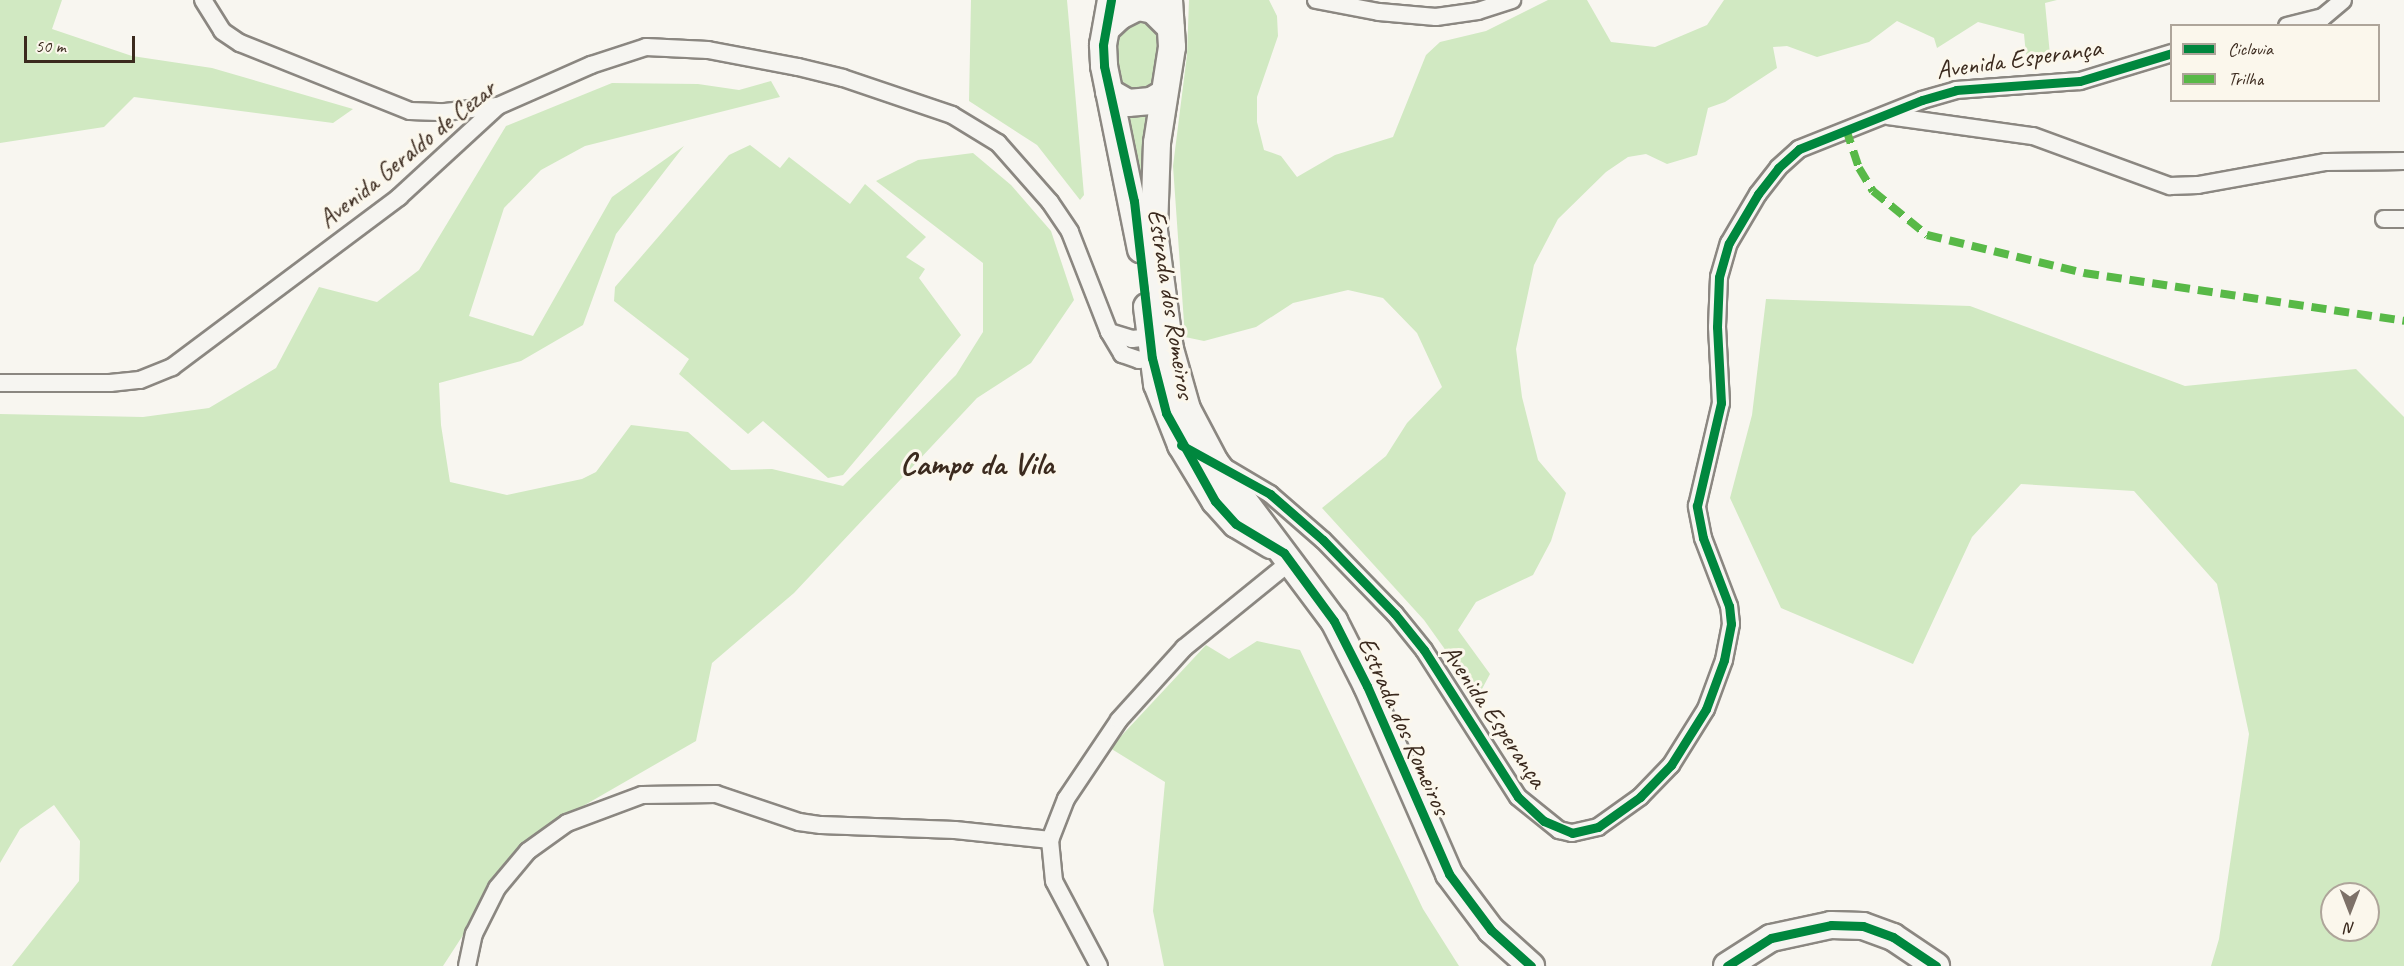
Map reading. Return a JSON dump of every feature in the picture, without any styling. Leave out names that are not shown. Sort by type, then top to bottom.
[{"type":"main road","name":"Estrada dos Romeiros","points":[[1111,0],[1103,45],[1109,92],[1134,201],[1160,345],[1187,409],[1215,462],[1334,621],[1367,686],[1449,874],[1491,930],[1531,966]]},
{"type":"main road","name":"Estrada dos Romeiros","points":[[1169,0],[1172,47],[1163,94],[1154,177],[1154,231],[1166,413],[1181,445],[1215,501],[1236,524],[1287,557]]},
{"type":"main road","points":[[1107,28],[1138,7],[1153,10],[1171,28]]},
{"type":"main road","points":[[1109,92],[1128,103],[1151,101],[1163,94]]},
{"type":"main road","points":[[1727,966],[1771,938],[1831,924],[1863,926],[1893,937],[1936,966]]},
{"type":"street","points":[[203,0],[222,31],[240,44],[410,111],[445,112],[498,106]]},
{"type":"street","points":[[1316,0],[1379,12],[1436,17],[1478,11],[1512,0]]},
{"type":"street","points":[[2296,24],[2323,17],[2343,0]]},
{"type":"street","name":"Avenida Geraldo de Cezar","points":[[0,383],[110,383],[141,380],[172,367],[399,197],[498,106],[591,65],[646,47],[674,46],[798,68],[920,102],[952,115],[998,143],[1050,202],[1070,232],[1115,345],[1131,359],[1160,345]]},
{"type":"street","name":"Avenida Esperança","points":[[1181,445],[1270,494],[1395,614],[1424,650],[1518,797],[1544,821],[1559,830],[1585,832],[1620,814],[1671,765],[1706,709],[1728,644],[1730,606],[1701,530],[1697,506],[1721,403],[1717,294],[1728,243],[1758,194],[1778,168],[1799,149],[1956,90],[2080,81],[2170,54]]},
{"type":"street","points":[[1884,116],[2033,136],[2170,186],[2198,185],[2326,162],[2404,161]]},
{"type":"street","points":[[2385,219],[2404,219]]},
{"type":"street","points":[[1099,966],[1054,882],[1050,840],[1066,799],[1119,720],[1184,648],[1287,557]]},
{"type":"street","points":[[468,966],[474,934],[497,888],[528,851],[567,823],[642,795],[716,794],[799,822],[821,825],[955,830],[1050,840]]},
{"type":"green space","points":[[0,0],[62,0],[52,29],[132,56],[212,68],[353,109],[333,123],[134,97],[104,127],[0,143]]},
{"type":"green space","points":[[971,0],[1067,0],[1084,195],[1080,200],[1037,145],[969,101]]},
{"type":"green space","points":[[1189,0],[1269,0],[1277,16],[1278,36],[1257,97],[1257,122],[1264,150],[1281,156],[1297,177],[1335,155],[1393,137],[1426,55],[1440,42],[1486,31],[1548,0],[1587,0],[1611,42],[1655,47],[1707,25],[1724,0],[2057,0],[2045,3],[2050,55],[2026,55],[2024,34],[1978,22],[1937,48],[1934,38],[1897,21],[1869,42],[1817,57],[1787,46],[1773,47],[1777,68],[1725,102],[1708,108],[1697,155],[1667,164],[1646,154],[1628,157],[1606,172],[1558,219],[1534,265],[1516,349],[1522,397],[1538,460],[1566,493],[1551,541],[1533,575],[1476,602],[1458,630],[1490,674],[1482,689],[1459,669],[1424,620],[1322,508],[1386,456],[1407,423],[1442,387],[1417,333],[1383,298],[1348,290],[1293,303],[1256,327],[1204,341],[1185,337],[1173,166],[1187,55]]},
{"type":"green space","points":[[1135,12],[1164,32],[1156,88],[1129,94],[1117,72],[1116,38],[1121,23]]},
{"type":"green space","points":[[771,81],[780,97],[585,146],[541,170],[504,208],[469,316],[533,336],[612,197],[684,146],[616,234],[583,325],[521,361],[439,383],[441,425],[450,482],[507,495],[582,479],[596,472],[631,425],[688,432],[731,470],[772,469],[843,486],[956,375],[983,332],[983,263],[876,181],[918,160],[973,153],[1011,185],[1051,231],[1074,300],[1031,363],[977,398],[794,593],[712,663],[696,741],[550,825],[502,875],[443,966],[12,966],[79,881],[80,841],[54,805],[20,829],[0,863],[0,414],[143,417],[209,408],[276,368],[319,287],[377,302],[419,270],[506,126],[612,83],[698,84],[739,90]]},
{"type":"green space","points":[[1156,104],[1144,182],[1142,184],[1120,105]]},
{"type":"green space","points":[[750,145],[780,168],[789,157],[850,204],[865,184],[926,237],[906,257],[925,269],[919,278],[961,335],[843,475],[828,478],[763,421],[748,434],[679,374],[689,359],[614,301],[615,287],[729,155]]},
{"type":"green space","points":[[1766,299],[1970,306],[2185,386],[2356,369],[2404,417],[2404,966],[2211,966],[2219,939],[2249,734],[2217,584],[2134,491],[2021,484],[1972,537],[1913,664],[1781,608],[1730,498],[1752,415]]},
{"type":"green space","points":[[1257,641],[1300,650],[1423,909],[1459,966],[1164,966],[1153,911],[1165,782],[1110,748],[1206,645],[1229,659]]},
{"type":"marked path","points":[[1846,129],[1859,168],[1873,191],[1927,235],[2084,273],[2404,321]]},
{"type":"cycle path","points":[[1111,0],[1103,45],[1104,66],[1134,201],[1152,358],[1166,413],[1215,501],[1236,524],[1284,553],[1334,621],[1367,686],[1449,874],[1491,930],[1531,966]]},
{"type":"cycle path","points":[[1181,445],[1270,494],[1323,540],[1395,614],[1424,650],[1518,797],[1544,821],[1572,833],[1598,827],[1640,797],[1671,765],[1706,709],[1724,660],[1731,624],[1729,606],[1703,538],[1697,506],[1721,403],[1717,327],[1719,277],[1729,243],[1758,194],[1778,168],[1799,149],[1922,100],[1956,90],[2080,81],[2170,54]]},
{"type":"cycle path","points":[[1727,966],[1771,938],[1831,925],[1863,926],[1893,937],[1936,966]]},
{"type":"district","name":"Campo da Vila","points":[[977,464]]}]
